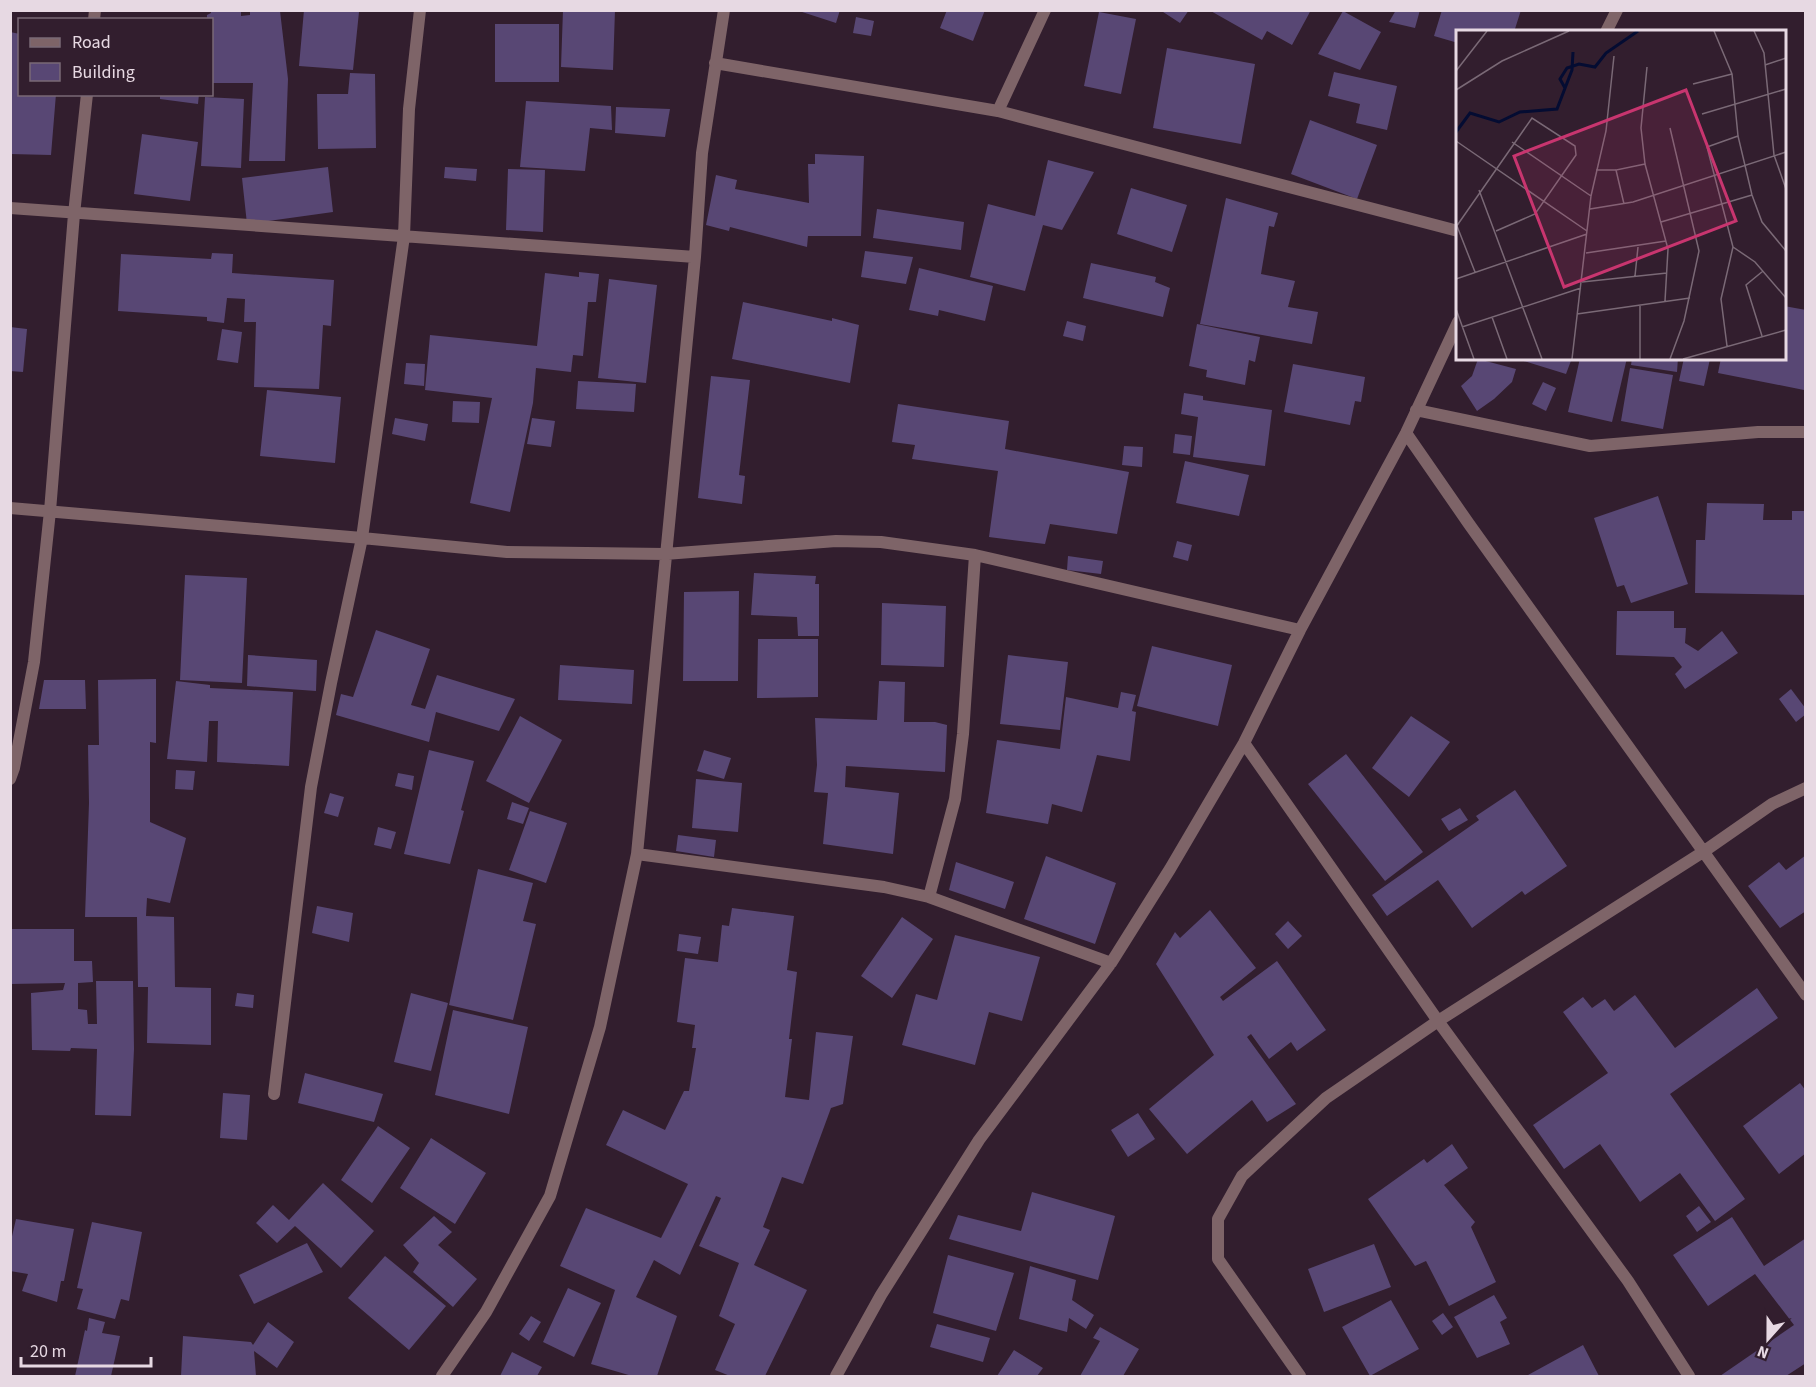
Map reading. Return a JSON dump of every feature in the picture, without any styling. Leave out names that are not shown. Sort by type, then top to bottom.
[{"type":"street","points":[[274,1094],[311,787],[362,538],[404,236],[409,109],[420,10]]},
{"type":"street","points":[[442,1377],[486,1312],[550,1196],[600,1027],[637,854],[695,257],[702,153],[724,10]]},
{"type":"street","points":[[998,111],[1045,10]]},
{"type":"street","points":[[1607,30],[1617,10]]},
{"type":"street","points":[[716,63],[998,111],[1456,230]]},
{"type":"street","points":[[10,779],[34,662],[50,511],[74,214],[87,96]]},
{"type":"street","points":[[10,208],[695,257]]},
{"type":"street","points":[[836,1377],[882,1294],[979,1140],[1111,963],[1170,869],[1244,743],[1300,630],[1406,433],[1456,326]]},
{"type":"street","points":[[1416,410],[1590,446],[1758,432],[1806,432]]},
{"type":"street","points":[[1406,433],[1702,852],[1806,995]]},
{"type":"street","points":[[10,508],[507,552],[665,554],[836,541],[881,542],[975,555],[1300,630]]},
{"type":"street","points":[[929,897],[955,799],[963,734],[975,555]]},
{"type":"street","points":[[1244,743],[1438,1021],[1628,1281],[1689,1377]]},
{"type":"street","points":[[1300,1377],[1218,1259],[1218,1219],[1242,1176],[1326,1098],[1438,1021],[1702,852],[1772,804],[1806,788]]},
{"type":"street","points":[[637,854],[884,887],[929,897],[1111,963]]},
{"type":"building","points":[[211,10],[241,10],[241,16],[250,15],[250,10],[280,11],[288,79],[285,161],[249,161],[253,83],[213,83],[213,18],[207,18],[207,15],[211,13]]},
{"type":"building","points":[[304,10],[359,12],[353,70],[299,66]]},
{"type":"building","points":[[563,10],[615,10],[613,70],[561,67]]},
{"type":"building","points":[[796,10],[840,10],[836,23]]},
{"type":"building","points":[[947,10],[985,10],[973,41],[940,28]]},
{"type":"building","points":[[1160,10],[1189,10],[1180,23]]},
{"type":"building","points":[[1209,10],[1311,10],[1292,45],[1267,31],[1262,40]]},
{"type":"building","points":[[1396,10],[1420,10],[1415,28],[1389,22]]},
{"type":"building","points":[[1442,10],[1521,10],[1515,30],[1456,30],[1456,42],[1434,36]]},
{"type":"building","points":[[1343,11],[1381,32],[1360,70],[1318,54]]},
{"type":"building","points":[[1099,12],[1136,19],[1121,94],[1084,86]]},
{"type":"building","points":[[856,17],[874,21],[871,36],[853,33]]},
{"type":"building","points":[[495,24],[559,24],[559,82],[495,82]]},
{"type":"building","points":[[10,32],[18,34],[18,96],[56,96],[51,155],[10,154]]},
{"type":"building","points":[[1167,48],[1255,64],[1241,144],[1153,128]]},
{"type":"building","points":[[1334,72],[1397,86],[1387,130],[1356,123],[1360,104],[1328,96]]},
{"type":"building","points":[[350,73],[375,74],[376,148],[318,149],[317,94],[348,94]]},
{"type":"building","points":[[160,96],[199,96],[198,104],[160,99]]},
{"type":"building","points":[[205,97],[244,99],[241,168],[201,166]]},
{"type":"building","points":[[526,101],[611,106],[612,130],[590,128],[585,171],[520,167]]},
{"type":"building","points":[[616,107],[670,109],[665,137],[615,133]]},
{"type":"building","points":[[1310,120],[1377,145],[1357,199],[1291,174]]},
{"type":"building","points":[[142,134],[198,142],[190,201],[134,194]]},
{"type":"building","points":[[815,154],[864,156],[861,236],[808,236],[807,247],[730,227],[729,231],[706,225],[716,175],[737,180],[735,189],[809,203],[808,164],[815,164]]},
{"type":"building","points":[[1048,160],[1094,172],[1062,230],[1043,225],[1025,291],[970,277],[988,204],[1035,216]]},
{"type":"building","points":[[328,167],[333,212],[247,224],[242,178]]},
{"type":"building","points":[[445,167],[477,169],[476,181],[444,178]]},
{"type":"building","points":[[508,169],[545,170],[543,232],[506,230]]},
{"type":"building","points":[[1131,188],[1187,205],[1172,252],[1117,234]]},
{"type":"building","points":[[1226,198],[1278,213],[1274,227],[1269,226],[1261,274],[1295,281],[1288,307],[1318,312],[1312,344],[1200,324]]},
{"type":"building","points":[[877,209],[964,222],[961,250],[873,238]]},
{"type":"building","points":[[865,251],[913,257],[906,284],[861,277]]},
{"type":"building","points":[[212,253],[233,254],[232,273],[334,280],[331,326],[323,325],[319,389],[254,387],[256,322],[244,322],[245,299],[227,298],[224,323],[207,321],[207,317],[118,311],[121,254],[211,259]]},
{"type":"building","points":[[1091,263],[1156,277],[1155,282],[1170,288],[1163,317],[1083,298]]},
{"type":"building","points":[[919,268],[993,286],[985,321],[939,310],[938,316],[909,310]]},
{"type":"building","points":[[579,272],[599,274],[596,302],[588,302],[583,356],[573,355],[571,372],[536,368],[533,403],[510,512],[470,503],[492,398],[425,390],[430,335],[537,346],[545,273],[579,277]]},
{"type":"building","points":[[609,279],[657,285],[646,383],[598,378]]},
{"type":"building","points":[[743,302],[859,325],[850,383],[732,359]]},
{"type":"building","points":[[1786,306],[1806,310],[1806,383],[1804,390],[1718,373],[1721,360],[1786,360]]},
{"type":"building","points":[[1067,321],[1086,326],[1083,341],[1063,336]]},
{"type":"building","points":[[1197,324],[1260,337],[1255,362],[1249,360],[1245,385],[1206,377],[1207,370],[1189,366]]},
{"type":"building","points":[[10,327],[27,329],[23,372],[10,371]]},
{"type":"building","points":[[222,329],[242,332],[238,363],[217,360]]},
{"type":"building","points":[[1478,360],[1516,369],[1512,382],[1477,411],[1461,386],[1472,376]]},
{"type":"building","points":[[1520,360],[1571,360],[1566,374]]},
{"type":"building","points":[[1580,360],[1627,360],[1612,422],[1568,412]]},
{"type":"building","points":[[1632,360],[1678,360],[1677,372],[1631,365]]},
{"type":"building","points":[[1684,360],[1710,360],[1704,386],[1679,381]]},
{"type":"building","points":[[406,363],[425,364],[424,386],[404,384]]},
{"type":"building","points":[[1293,364],[1365,377],[1361,402],[1355,401],[1350,425],[1284,412]]},
{"type":"building","points":[[1630,368],[1673,375],[1663,429],[1621,421]]},
{"type":"building","points":[[711,376],[750,380],[739,475],[745,476],[742,504],[698,498]]},
{"type":"building","points":[[578,381],[636,384],[634,412],[576,409]]},
{"type":"building","points":[[1543,382],[1556,388],[1546,411],[1532,404]]},
{"type":"building","points":[[267,390],[341,397],[335,463],[260,456]]},
{"type":"building","points":[[1184,393],[1203,396],[1203,400],[1272,410],[1265,466],[1193,457],[1198,417],[1181,414]]},
{"type":"building","points":[[453,401],[480,402],[479,423],[452,422]]},
{"type":"building","points":[[898,404],[1009,421],[1005,449],[1129,472],[1117,534],[1050,524],[1045,544],[989,537],[998,471],[912,459],[915,445],[892,442]]},
{"type":"building","points":[[395,418],[428,424],[425,441],[392,434]]},
{"type":"building","points":[[532,418],[555,421],[551,447],[527,444]]},
{"type":"building","points":[[1175,434],[1192,436],[1190,455],[1173,453]]},
{"type":"building","points":[[1124,446],[1143,447],[1142,467],[1122,465]]},
{"type":"building","points":[[1185,461],[1249,475],[1239,516],[1176,503]]},
{"type":"building","points":[[1658,496],[1688,584],[1631,603],[1624,585],[1617,587],[1594,518]]},
{"type":"building","points":[[1707,503],[1764,504],[1763,520],[1792,520],[1792,511],[1806,511],[1806,595],[1695,593],[1696,540],[1705,540]]},
{"type":"building","points":[[1177,541],[1192,545],[1188,561],[1173,557]]},
{"type":"building","points":[[1068,556],[1103,561],[1101,574],[1067,570]]},
{"type":"building","points":[[754,573],[816,576],[815,584],[819,584],[819,636],[798,636],[797,617],[751,615]]},
{"type":"building","points":[[185,575],[247,578],[242,683],[180,680]]},
{"type":"building","points":[[739,591],[738,681],[683,681],[684,592]]},
{"type":"building","points":[[882,603],[946,606],[944,667],[881,665]]},
{"type":"building","points":[[1617,611],[1674,611],[1674,628],[1686,628],[1685,643],[1698,651],[1722,631],[1738,653],[1685,689],[1675,674],[1682,667],[1674,657],[1616,655]]},
{"type":"building","points":[[376,630],[430,649],[411,705],[425,709],[437,675],[515,699],[499,731],[436,712],[429,742],[336,715],[341,694],[353,697]]},
{"type":"building","points":[[758,639],[818,639],[818,697],[757,698]]},
{"type":"building","points":[[1152,646],[1232,665],[1218,726],[1137,706]]},
{"type":"building","points":[[248,655],[317,660],[316,691],[247,686]]},
{"type":"building","points":[[1008,655],[1068,662],[1060,730],[1000,724]]},
{"type":"building","points":[[560,665],[634,670],[632,704],[558,700]]},
{"type":"building","points":[[156,679],[156,743],[150,742],[150,822],[186,838],[170,903],[147,898],[146,916],[174,917],[175,987],[211,988],[211,1045],[147,1043],[148,987],[138,987],[137,917],[85,917],[89,803],[88,745],[99,745],[98,680]]},
{"type":"building","points":[[44,680],[85,680],[86,709],[39,709]]},
{"type":"building","points":[[176,681],[210,685],[210,688],[293,692],[289,766],[217,762],[218,721],[209,721],[207,762],[167,759]]},
{"type":"building","points":[[879,681],[905,682],[904,722],[935,722],[947,725],[945,772],[846,766],[845,787],[899,793],[893,854],[823,844],[828,793],[814,792],[817,765],[815,718],[877,720]]},
{"type":"building","points":[[1791,689],[1806,709],[1806,714],[1796,722],[1779,699]]},
{"type":"building","points":[[1121,692],[1136,695],[1132,711],[1136,712],[1130,761],[1097,755],[1082,812],[1052,804],[1048,824],[986,813],[997,740],[1060,749],[1066,697],[1118,708]]},
{"type":"building","points":[[520,716],[562,740],[529,803],[486,781]]},
{"type":"building","points":[[1411,716],[1450,742],[1409,797],[1372,768]]},
{"type":"building","points":[[429,750],[474,761],[450,864],[404,854]]},
{"type":"building","points":[[704,750],[731,758],[724,779],[697,771]]},
{"type":"building","points":[[1346,754],[1423,852],[1385,881],[1308,784]]},
{"type":"building","points":[[176,770],[195,771],[193,790],[175,789]]},
{"type":"building","points":[[398,773],[414,776],[412,790],[395,786]]},
{"type":"building","points":[[696,779],[742,783],[738,832],[692,828]]},
{"type":"building","points":[[1515,790],[1567,866],[1525,895],[1522,891],[1472,928],[1438,880],[1387,916],[1372,895],[1479,820],[1476,816]]},
{"type":"building","points":[[330,793],[344,797],[338,817],[324,813]]},
{"type":"building","points":[[512,802],[529,808],[523,824],[507,819]]},
{"type":"building","points":[[1460,808],[1468,820],[1449,831],[1441,819]]},
{"type":"building","points":[[530,811],[567,823],[546,883],[509,870]]},
{"type":"building","points":[[378,827],[396,832],[391,849],[374,845]]},
{"type":"building","points":[[678,835],[716,840],[714,857],[676,851]]},
{"type":"building","points":[[1806,855],[1806,911],[1780,928],[1748,886],[1779,862],[1786,870]]},
{"type":"building","points":[[1046,856],[1116,883],[1095,944],[1024,919]]},
{"type":"building","points":[[956,862],[1014,882],[1005,909],[949,890]]},
{"type":"building","points":[[478,869],[533,883],[523,921],[536,924],[513,1020],[449,1005]]},
{"type":"building","points":[[317,906],[353,913],[349,942],[312,933]]},
{"type":"building","points":[[732,908],[794,916],[787,970],[797,972],[785,1097],[809,1100],[816,1032],[853,1036],[843,1104],[831,1108],[803,1184],[782,1177],[763,1227],[770,1230],[754,1265],[807,1290],[765,1376],[730,1376],[715,1370],[735,1324],[719,1316],[739,1263],[699,1246],[721,1198],[716,1196],[680,1275],[654,1260],[636,1297],[677,1316],[657,1376],[632,1376],[591,1364],[615,1290],[560,1266],[586,1208],[661,1238],[688,1184],[606,1145],[623,1110],[665,1130],[684,1091],[689,1091],[696,1048],[692,1048],[695,1025],[677,1022],[685,958],[718,962],[722,925],[729,926]]},
{"type":"building","points":[[1210,910],[1256,968],[1220,997],[1223,1001],[1277,961],[1326,1030],[1297,1051],[1291,1042],[1269,1059],[1251,1034],[1247,1037],[1296,1104],[1267,1122],[1252,1100],[1187,1154],[1149,1109],[1214,1055],[1156,964],[1175,932],[1180,938]]},
{"type":"building","points":[[902,917],[933,939],[892,998],[861,976]]},
{"type":"building","points":[[1288,921],[1302,936],[1288,949],[1275,934]]},
{"type":"building","points":[[10,929],[74,929],[74,961],[92,961],[93,982],[78,983],[78,1009],[87,1010],[88,1024],[97,1024],[96,981],[133,981],[134,1049],[131,1116],[95,1115],[97,1049],[32,1050],[31,993],[63,990],[65,983],[10,984]]},
{"type":"building","points":[[679,934],[701,937],[698,954],[677,951]]},
{"type":"building","points":[[955,935],[1040,957],[1022,1021],[989,1012],[975,1065],[902,1045],[916,994],[937,1000]]},
{"type":"building","points":[[1757,988],[1778,1018],[1670,1094],[1745,1199],[1715,1221],[1680,1173],[1640,1202],[1600,1144],[1564,1169],[1533,1125],[1608,1073],[1563,1012],[1583,997],[1592,1008],[1605,999],[1614,1011],[1635,995],[1675,1048]]},
{"type":"building","points":[[237,993],[254,995],[253,1008],[235,1006]]},
{"type":"building","points":[[411,993],[448,1003],[431,1071],[394,1062]]},
{"type":"building","points":[[453,1010],[528,1027],[509,1114],[435,1095]]},
{"type":"building","points":[[305,1073],[383,1094],[374,1122],[298,1103]]},
{"type":"building","points":[[1800,1083],[1806,1091],[1806,1153],[1779,1174],[1743,1126]]},
{"type":"building","points":[[223,1093],[250,1095],[247,1140],[220,1138]]},
{"type":"building","points":[[1138,1113],[1155,1139],[1128,1157],[1111,1130]]},
{"type":"building","points":[[378,1126],[410,1148],[372,1203],[341,1180]]},
{"type":"building","points":[[431,1138],[486,1173],[455,1224],[400,1188]]},
{"type":"building","points":[[1452,1144],[1468,1168],[1444,1185],[1475,1222],[1471,1227],[1496,1282],[1449,1306],[1426,1261],[1415,1266],[1368,1199],[1424,1159],[1427,1163]]},
{"type":"building","points":[[323,1183],[374,1231],[341,1268],[295,1226],[277,1243],[256,1223],[273,1205],[289,1220]]},
{"type":"building","points":[[1032,1192],[1115,1216],[1098,1280],[949,1239],[958,1215],[1021,1231]]},
{"type":"building","points":[[1699,1206],[1711,1222],[1697,1232],[1686,1216]]},
{"type":"building","points":[[434,1216],[452,1232],[438,1245],[477,1279],[453,1307],[413,1272],[419,1263],[403,1245]]},
{"type":"building","points":[[1732,1217],[1764,1266],[1806,1238],[1806,1363],[1786,1376],[1720,1376],[1794,1325],[1755,1274],[1708,1306],[1673,1255]]},
{"type":"building","points":[[16,1219],[74,1229],[64,1281],[61,1281],[57,1302],[22,1291],[28,1274],[10,1271],[10,1245]]},
{"type":"building","points":[[92,1222],[142,1232],[129,1301],[121,1299],[115,1319],[77,1309],[83,1289],[77,1288]]},
{"type":"building","points":[[307,1243],[323,1272],[254,1304],[239,1275]]},
{"type":"building","points":[[1374,1244],[1391,1287],[1324,1312],[1308,1269]]},
{"type":"building","points":[[948,1255],[1014,1273],[996,1331],[933,1313]]},
{"type":"building","points":[[385,1256],[446,1306],[409,1350],[348,1298]]},
{"type":"building","points":[[1030,1266],[1076,1280],[1072,1300],[1094,1315],[1086,1329],[1069,1318],[1067,1332],[1019,1319]]},
{"type":"building","points":[[568,1288],[601,1303],[574,1357],[543,1342]]},
{"type":"building","points":[[1494,1295],[1507,1318],[1500,1322],[1510,1344],[1477,1358],[1454,1317]]},
{"type":"building","points":[[1391,1300],[1419,1349],[1370,1376],[1342,1327]]},
{"type":"building","points":[[1443,1313],[1453,1327],[1442,1335],[1432,1321]]},
{"type":"building","points":[[531,1316],[541,1322],[529,1341],[519,1334]]},
{"type":"building","points":[[89,1318],[105,1322],[102,1333],[120,1336],[111,1376],[75,1376]]},
{"type":"building","points":[[268,1322],[294,1342],[277,1368],[254,1351],[256,1376],[181,1376],[183,1336],[251,1342],[253,1345]]},
{"type":"building","points":[[937,1324],[990,1338],[983,1362],[930,1347]]},
{"type":"building","points":[[1100,1327],[1139,1349],[1123,1376],[1080,1376],[1100,1341],[1093,1338]]},
{"type":"building","points":[[1583,1345],[1599,1376],[1528,1375]]},
{"type":"building","points":[[1014,1350],[1043,1368],[1037,1376],[997,1376]]},
{"type":"building","points":[[512,1352],[542,1367],[537,1376],[500,1376]]}]
